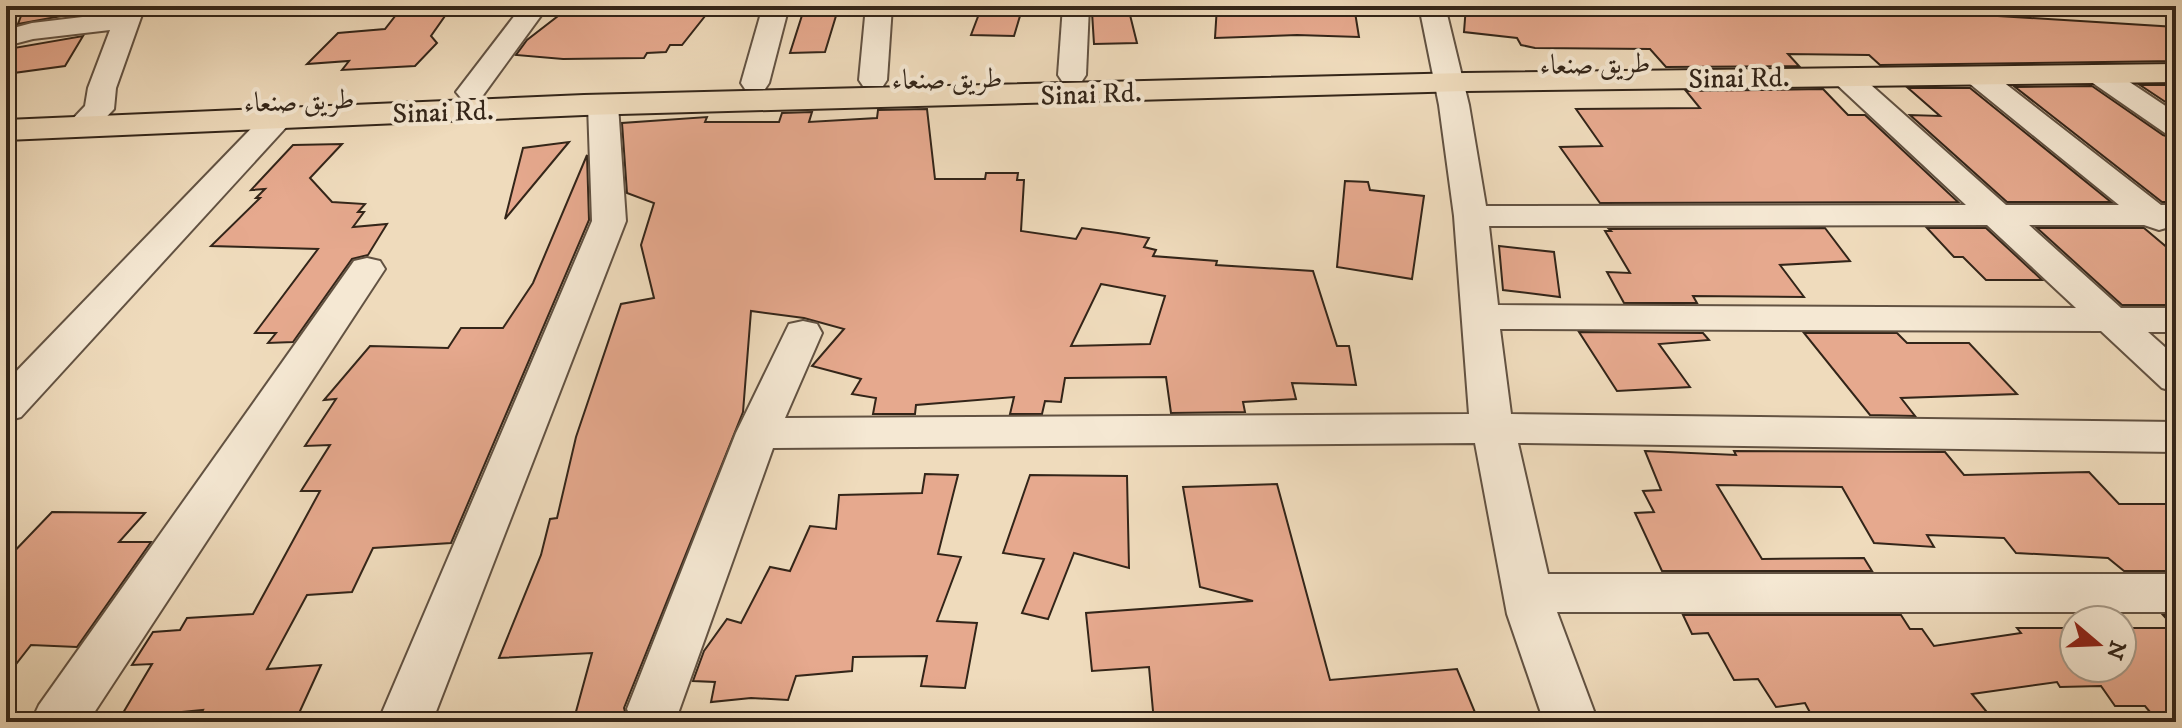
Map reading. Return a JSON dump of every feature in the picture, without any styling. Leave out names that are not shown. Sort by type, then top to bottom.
[{"type":"main road","name":"طريق صنعاء","points":[[6,113],[90,118],[471,92],[755,83],[1072,75],[1454,80],[2176,56]]},
{"type":"main road","name":"Sinai Rd.","points":[[6,130],[90,118],[279,117],[1454,80],[2176,73]]},
{"type":"street","points":[[471,92],[535,6]]},
{"type":"street","points":[[755,83],[776,6]]},
{"type":"street","points":[[873,80],[879,6]]},
{"type":"street","points":[[1072,75],[1073,12],[1076,6]]},
{"type":"street","points":[[1432,6],[1454,80]]},
{"type":"street","points":[[1453,6],[1454,80],[1471,216],[1487,399],[1527,593],[1571,722]]},
{"type":"street","points":[[6,38],[129,13]]},
{"type":"street","points":[[90,118],[129,13]]},
{"type":"street","points":[[1974,73],[2168,221]]},
{"type":"street","points":[[2097,73],[2176,127]]},
{"type":"street","points":[[1843,75],[2176,379]]},
{"type":"street","points":[[405,722],[609,221],[603,105]]},
{"type":"street","points":[[6,407],[279,117]]},
{"type":"street","points":[[1471,216],[1998,215],[2168,221]]},
{"type":"street","points":[[58,722],[367,269]]},
{"type":"street","points":[[1478,317],[2176,320]]},
{"type":"street","points":[[654,709],[757,433],[803,333]]},
{"type":"street","points":[[757,433],[1494,428],[2176,437]]},
{"type":"street","points":[[1527,593],[2176,593]]},
{"type":"building","points":[[67,6],[61,15],[100,9],[18,24],[24,8]]},
{"type":"building","points":[[403,6],[452,6],[431,36],[437,43],[415,66],[342,70],[349,61],[307,64],[338,33],[385,29]]},
{"type":"building","points":[[571,6],[713,6],[682,45],[670,45],[666,52],[647,53],[644,58],[563,59],[516,55],[527,40]]},
{"type":"building","points":[[805,6],[839,6],[825,52],[790,53]]},
{"type":"building","points":[[982,6],[1023,6],[1014,36],[971,35]]},
{"type":"building","points":[[1217,6],[1354,6],[1359,37],[1297,35],[1215,38]]},
{"type":"building","points":[[1466,6],[1986,6],[1998,16],[2176,27],[2176,61],[1880,65],[1869,55],[1788,54],[1799,66],[1666,67],[1650,49],[1535,48],[1521,45],[1517,38],[1464,32]]},
{"type":"building","points":[[1129,11],[1137,43],[1094,44],[1092,12]]},
{"type":"building","points":[[83,36],[65,66],[6,74],[8,49]]},
{"type":"building","points":[[2140,85],[2176,85],[2176,109]]},
{"type":"building","points":[[2092,86],[2163,135],[2176,139],[2176,202],[2162,202],[2015,87]]},
{"type":"building","points":[[1908,88],[1970,88],[2111,202],[2007,202],[1910,115],[1940,116]]},
{"type":"building","points":[[1823,89],[1848,115],[1865,115],[1958,202],[1600,203],[1560,147],[1602,146],[1576,109],[1700,108],[1686,91]]},
{"type":"building","points":[[927,109],[935,179],[985,179],[986,173],[1018,173],[1017,180],[1024,180],[1021,231],[1076,239],[1082,228],[1149,238],[1144,247],[1156,250],[1153,256],[1217,261],[1216,265],[1313,271],[1337,346],[1349,346],[1356,385],[1292,383],[1296,399],[1243,402],[1245,412],[1171,413],[1166,377],[1065,378],[1061,402],[1045,401],[1042,414],[1010,414],[1014,397],[916,405],[915,414],[873,414],[876,398],[852,394],[861,379],[812,366],[844,329],[804,318],[751,311],[743,412],[624,708],[626,715],[574,719],[592,653],[499,658],[541,555],[550,519],[557,518],[576,437],[621,304],[654,298],[641,245],[654,203],[627,193],[622,123],[707,117],[705,122],[779,122],[782,113],[812,112],[809,122],[877,118],[878,110]],"holes":[[[1101,284],[1165,296],[1150,344],[1071,346]]]},
{"type":"building","points":[[569,142],[505,219],[523,148]]},
{"type":"building","points":[[342,144],[310,178],[332,202],[365,204],[358,212],[364,212],[353,227],[387,224],[368,255],[352,259],[293,342],[268,343],[276,333],[255,333],[318,249],[211,246],[260,198],[256,198],[265,189],[251,190],[293,145]]},
{"type":"building","points":[[587,155],[589,220],[451,543],[373,548],[352,592],[307,595],[267,669],[321,665],[295,722],[197,722],[203,710],[120,718],[152,664],[132,665],[153,632],[180,630],[187,618],[253,614],[320,491],[301,491],[330,445],[305,446],[336,399],[324,400],[370,346],[448,348],[461,328],[503,328],[533,283]]},
{"type":"building","points":[[1345,181],[1368,182],[1370,190],[1424,196],[1412,279],[1337,267]]},
{"type":"building","points":[[1825,228],[1850,261],[1780,265],[1804,297],[1693,296],[1697,303],[1624,303],[1607,272],[1630,273],[1605,231],[1611,231],[1609,229]]},
{"type":"building","points":[[1927,228],[1986,228],[2042,280],[1986,280],[1963,257],[1954,257]]},
{"type":"building","points":[[2037,228],[2144,228],[2176,255],[2176,305],[2122,305]]},
{"type":"building","points":[[1499,246],[1554,252],[1560,297],[1503,290]]},
{"type":"building","points":[[1579,332],[1703,333],[1709,340],[1659,344],[1690,387],[1617,391]]},
{"type":"building","points":[[1804,333],[1897,333],[1907,343],[1969,343],[2017,394],[1901,398],[1915,416],[1870,415]]},
{"type":"building","points":[[1645,451],[1736,455],[1734,451],[1945,452],[1964,475],[2089,472],[2119,504],[2176,504],[2176,571],[2124,571],[2108,558],[2016,553],[2004,538],[1927,535],[1934,547],[1874,543],[1842,487],[1717,485],[1762,559],[1864,558],[1872,571],[1662,571],[1635,513],[1654,512],[1643,491],[1661,490]]},
{"type":"building","points":[[925,474],[958,475],[938,554],[961,557],[937,621],[977,623],[965,688],[921,686],[927,656],[853,657],[852,671],[796,676],[788,700],[751,698],[711,702],[715,682],[693,681],[704,651],[727,619],[741,623],[770,567],[790,571],[810,526],[836,529],[839,495],[922,493]]},
{"type":"building","points":[[1030,475],[1127,476],[1129,568],[1074,553],[1048,619],[1022,613],[1044,559],[1003,553]]},
{"type":"building","points":[[1277,484],[1330,680],[1457,669],[1479,722],[1154,722],[1149,667],[1092,671],[1086,613],[1253,601],[1200,587],[1183,487]]},
{"type":"building","points":[[52,512],[145,513],[119,542],[151,542],[77,647],[31,645],[6,677],[6,560]]},
{"type":"building","points":[[1683,615],[1901,615],[1910,629],[1922,629],[1934,646],[2021,633],[2017,628],[2058,628],[2058,684],[1972,694],[1995,722],[1815,722],[1805,703],[1776,707],[1758,679],[1734,680],[1708,633],[1692,634]]},
{"type":"building","points":[[2163,615],[2176,615],[2176,718],[2155,718],[2145,706],[2115,706],[2101,686],[2060,687],[2058,684],[2138,684],[2138,628],[2175,628]]}]
